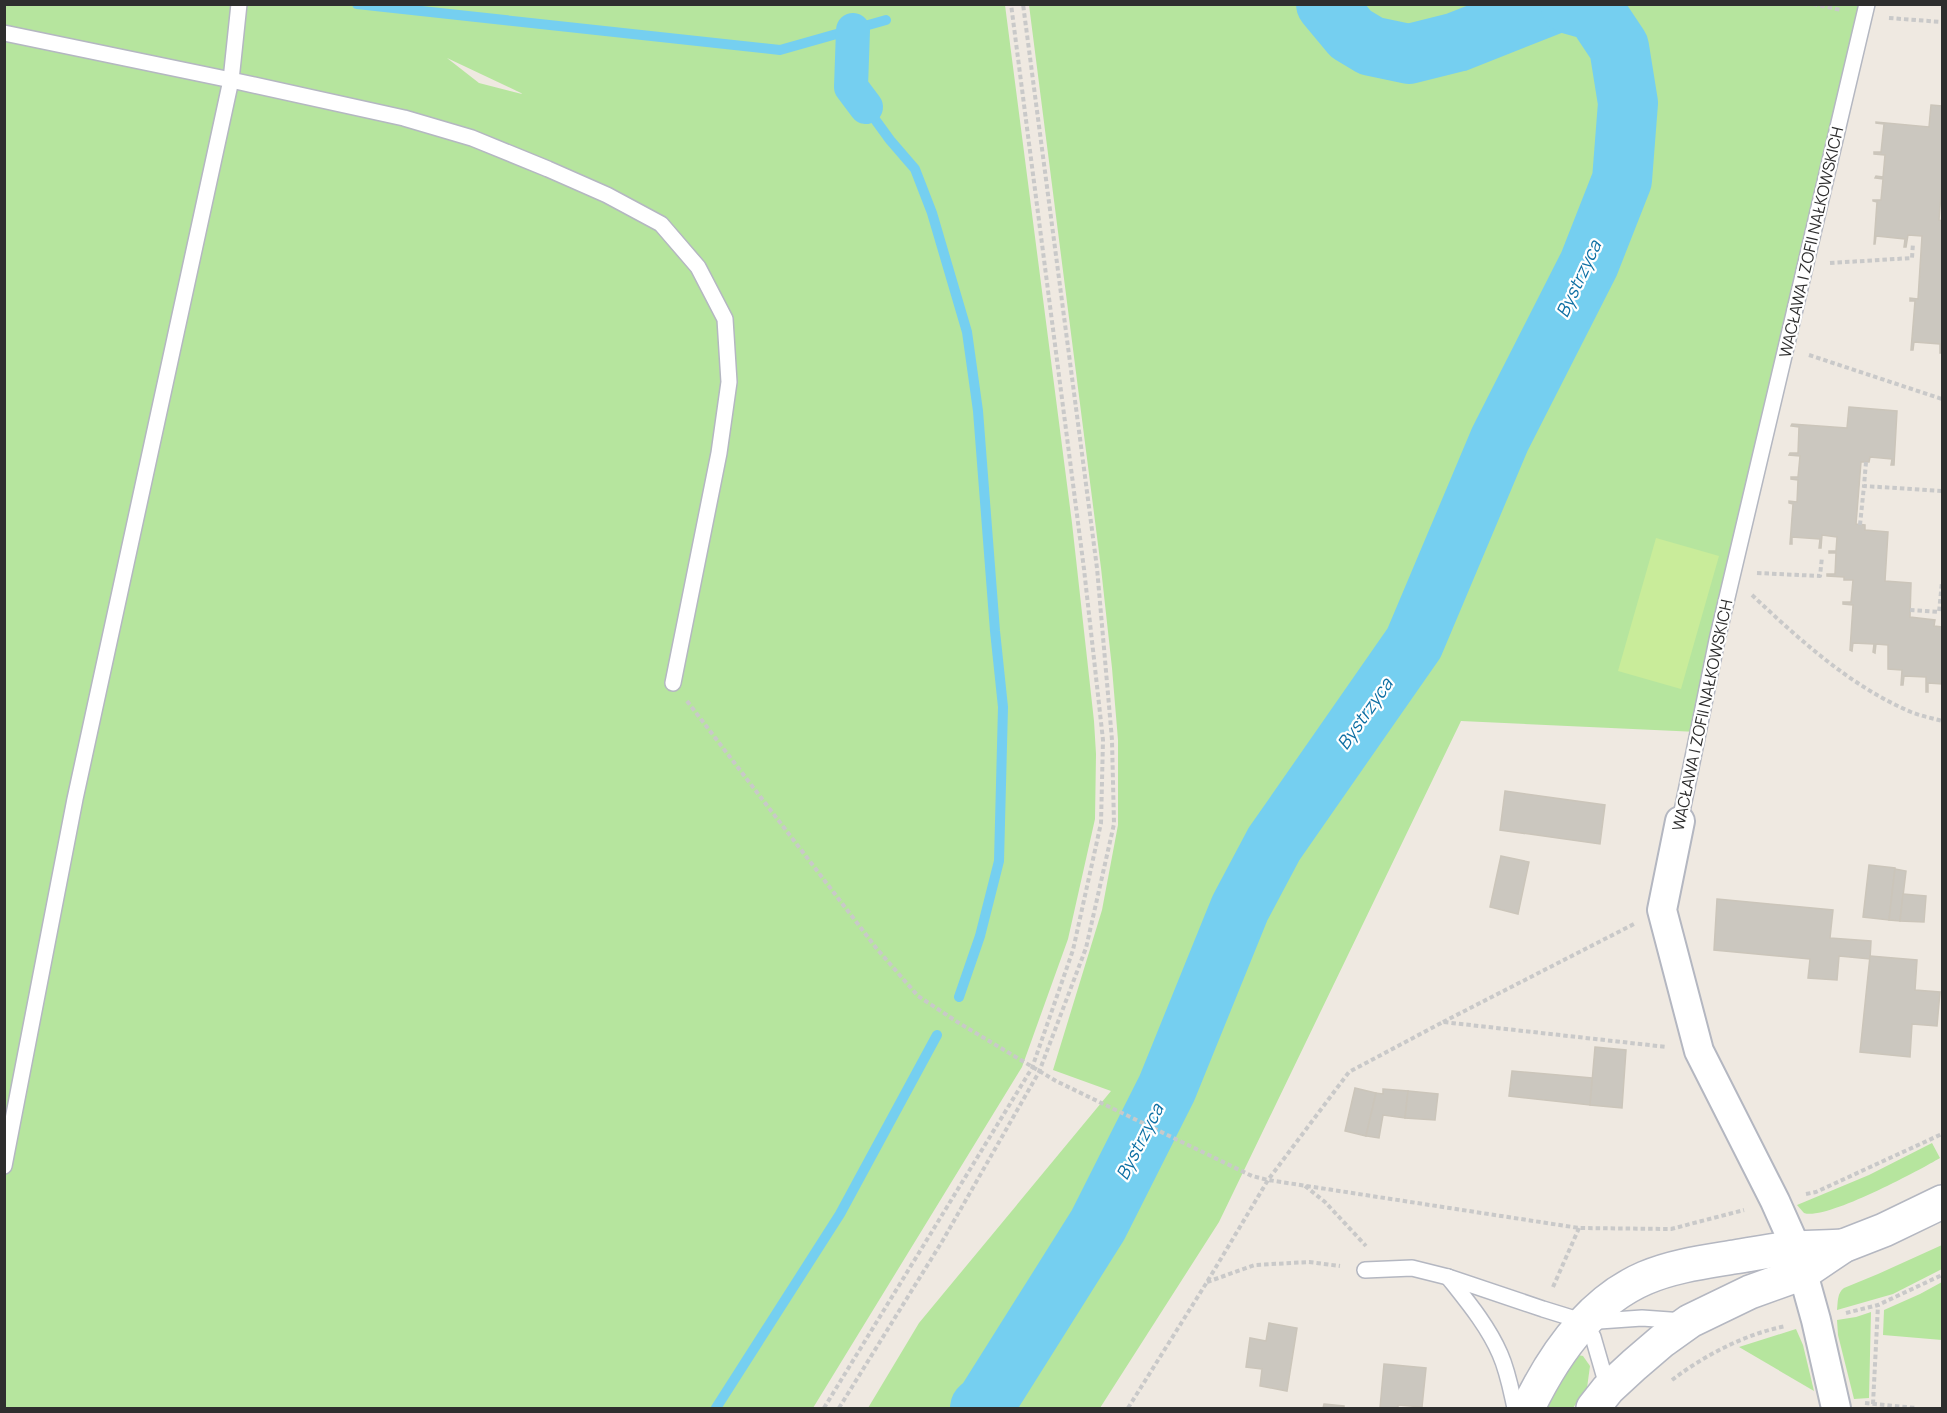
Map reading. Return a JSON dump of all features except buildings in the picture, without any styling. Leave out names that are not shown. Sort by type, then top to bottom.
[{"type":"street","name":"WACŁAWA I ZOFII NAŁKOWSKICH","points":[[1680,821],[1662,910],[1699,1051],[1775,1201],[1799,1260],[1816,1320],[1836,1408]]},
{"type":"street","points":[[1601,1399],[1662,1341],[1690,1321],[1750,1292],[1799,1260],[1884,1230],[1942,1202]]},
{"type":"street","points":[[1528,1408],[1550,1366],[1567,1341],[1618,1293],[1645,1278],[1703,1262],[1799,1260]]},
{"type":"lane","points":[[4,1166],[75,799],[231,80],[239,4]]},
{"type":"lane","name":"WACŁAWA I ZOFII NAŁKOWSKICH","points":[[1680,821],[1732,574],[1866,10]]},
{"type":"lane","points":[[4,33],[404,118],[472,138],[608,195],[661,224],[698,267],[725,319],[729,382],[719,453],[673,683]]},
{"type":"lane","points":[[1365,1270],[1412,1268],[1448,1277],[1585,1322],[1642,1318],[1690,1321]]},
{"type":"lane","points":[[1448,1277],[1480,1318],[1500,1354],[1510,1382],[1515,1408]]},
{"type":"lane","points":[[1585,1322],[1593,1337],[1601,1399]]},
{"type":"path","points":[[824,1408],[1032,1068],[1072,950],[1101,823],[1103,740],[1084,569],[1011,4]]},
{"type":"path","points":[[839,1408],[943,1240],[1039,1072],[1086,948],[1114,824],[1112,740],[1097,568],[1023,4]]},
{"type":"path","points":[[1866,10],[1942,22]]},
{"type":"path","points":[[1806,265],[1912,258],[1913,243]]},
{"type":"path","points":[[1786,347],[1942,399]]},
{"type":"path","points":[[1860,525],[1866,462]]},
{"type":"path","points":[[1864,486],[1942,491]]},
{"type":"path","points":[[1732,574],[1820,576],[1822,557]]},
{"type":"path","points":[[1732,574],[1803,643],[1868,690],[1913,713],[1942,722]]},
{"type":"path","points":[[1910,610],[1941,612],[1942,582]]},
{"type":"path","points":[[673,683],[878,949],[918,996],[1039,1072],[1252,1176],[1579,1227],[1671,1229],[1816,1192],[1942,1134]]},
{"type":"path","points":[[1128,1408],[1268,1180],[1349,1072],[1662,910]]},
{"type":"path","points":[[1443,1022],[1699,1051]]},
{"type":"path","points":[[1305,1185],[1325,1202],[1389,1269]]},
{"type":"path","points":[[1207,1282],[1255,1265],[1309,1262],[1365,1270]]},
{"type":"path","points":[[1872,1404],[1878,1305]]},
{"type":"green space","points":[[5,5],[1005,5],[1072,523],[1094,721],[1095,819],[1068,939],[1022,1067],[813,1408],[5,1408]],"holes":[[[447,58],[521,93],[479,83]]]},
{"type":"green space","points":[[1029,5],[1871,5],[1698,732],[1461,721],[1219,1222],[1100,1408],[868,1408],[919,1323],[1111,1091],[1053,1070],[1102,910],[1118,825],[1118,740],[1101,568]]},
{"type":"green space","points":[[1656,538],[1719,556],[1681,689],[1618,671]]},
{"type":"green space","points":[[1932,1143],[1940,1158],[1872,1193],[1831,1210],[1815,1213],[1804,1213],[1797,1205],[1869,1175]]},
{"type":"green space","points":[[1942,1245],[1942,1269],[1893,1294],[1837,1310],[1839,1295],[1844,1288]]},
{"type":"green space","points":[[1942,1282],[1942,1340],[1883,1335],[1884,1310]]},
{"type":"green space","points":[[1871,1312],[1869,1398],[1854,1399],[1838,1335],[1837,1320]]},
{"type":"green space","points":[[1796,1329],[1803,1345],[1814,1391],[1739,1347]]},
{"type":"green space","points":[[1578,1355],[1583,1356],[1590,1366],[1587,1388],[1573,1408],[1547,1408],[1565,1370]]},
{"type":"waterway","points":[[357,4],[780,50],[886,20]]},
{"type":"waterway","name":"Bystrzyca","points":[[1326,4],[1351,34],[1371,46],[1409,54],[1457,42],[1553,4]]},
{"type":"waterway","name":"Bystrzyca","points":[[980,1408],[986,1403],[1098,1225],[1167,1088],[1240,908],[1274,844],[1414,643],[1500,439],[1589,264],[1622,180],[1628,103],[1619,47],[1595,11],[1570,4]]},
{"type":"waterway","points":[[853,30],[851,87],[866,107]]},
{"type":"waterway","points":[[866,107],[915,169],[932,213],[967,332],[978,411],[1003,707],[999,861],[980,936],[959,997]]},
{"type":"waterway","points":[[716,1408],[840,1214],[937,1035]]}]
